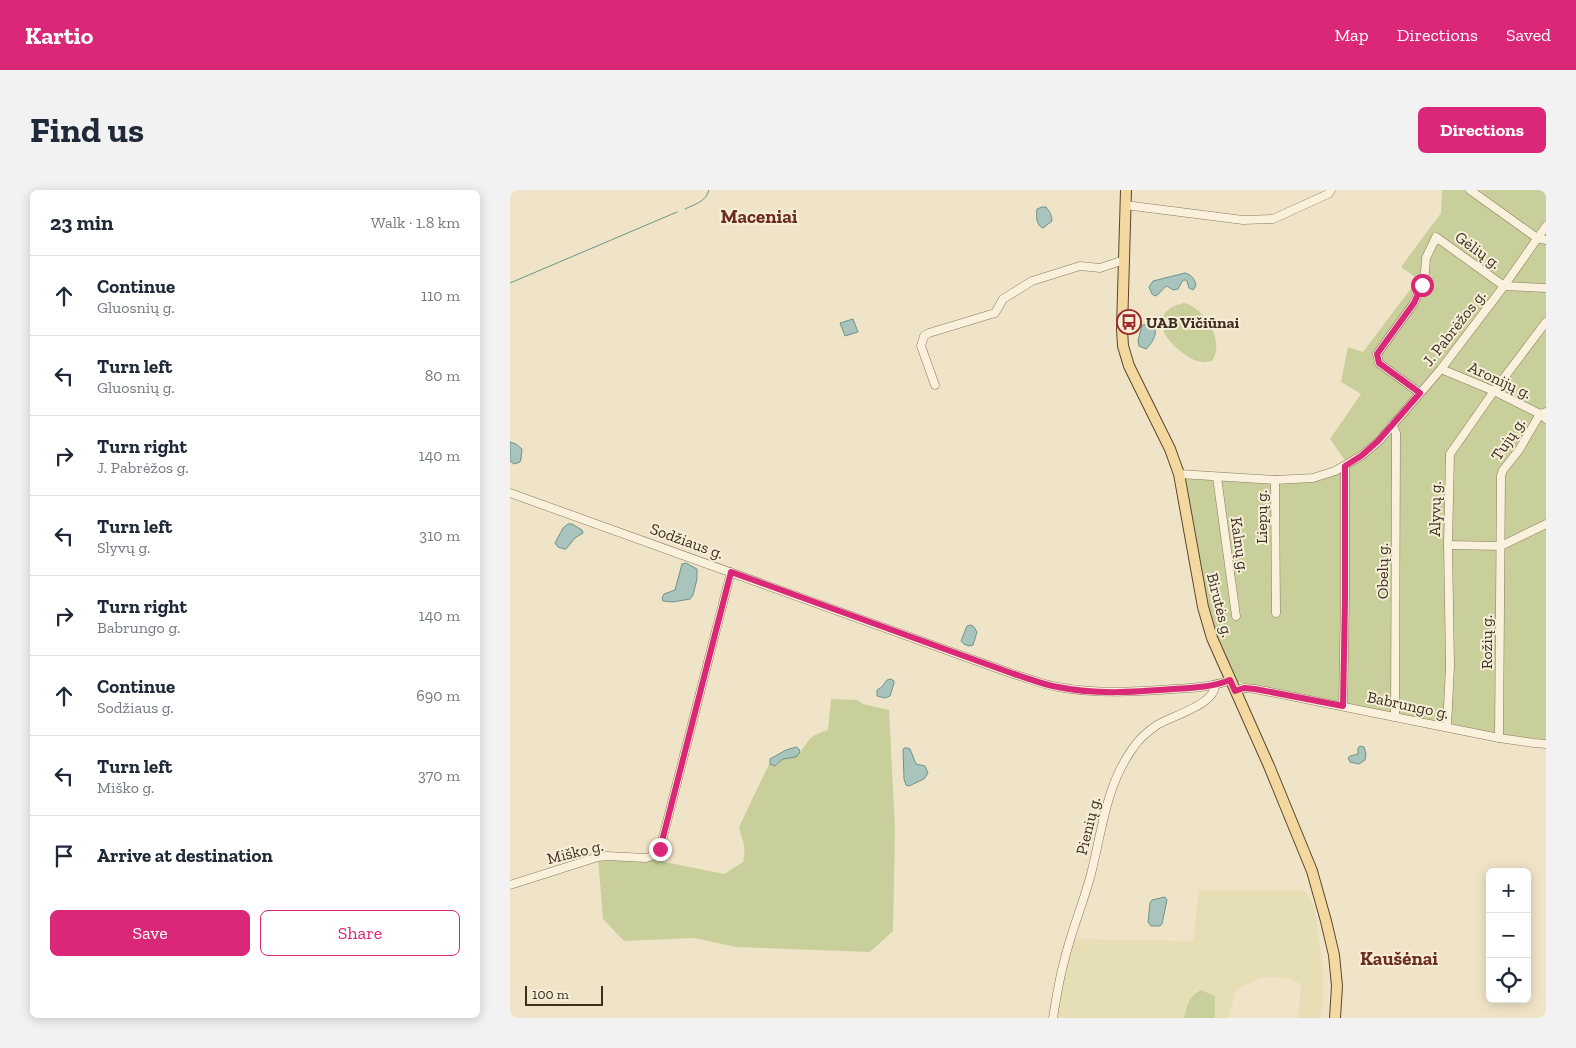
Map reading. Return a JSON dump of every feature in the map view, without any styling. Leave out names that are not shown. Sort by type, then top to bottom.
[{"type":"main road","name":"Birutės g.","points":[[1126,190],[1122,329],[1126,356],[1129,366],[1170,449],[1179,474],[1203,607],[1212,638],[1295,828],[1316,884],[1334,955],[1337,986],[1335,1018]]},
{"type":"street","points":[[1125,205],[1243,220],[1273,218],[1328,194],[1331,190]]},
{"type":"street","points":[[1470,190],[1537,238],[1546,240]]},
{"type":"street","name":"J. Pabrėžos g.","points":[[1179,474],[1275,480],[1313,478],[1345,466],[1361,456],[1378,441],[1441,369],[1504,286],[1546,226]]},
{"type":"street","name":"Gėlių g.","points":[[1420,393],[1379,363],[1377,354],[1414,303],[1422,285],[1426,258],[1436,237],[1504,286]]},
{"type":"street","points":[[935,385],[921,346],[924,336],[996,313],[1002,300],[1032,281],[1080,266],[1100,268],[1124,260]]},
{"type":"street","points":[[1504,286],[1546,288]]},
{"type":"street","name":"Alyvų g.","points":[[1447,728],[1450,666],[1448,545],[1450,454],[1546,322]]},
{"type":"street","name":"Aronijų g.","points":[[1441,369],[1494,391],[1544,415]]},
{"type":"street","name":"Tujų g.","points":[[1500,546],[1501,476],[1503,470],[1544,415]]},
{"type":"street","name":"Obelų g.","points":[[1392,425],[1396,433],[1396,717]]},
{"type":"street","points":[[1343,706],[1345,466]]},
{"type":"street","name":"Kalnų g.","points":[[1217,477],[1236,616]]},
{"type":"street","name":"Liepų g.","points":[[1275,480],[1276,613]]},
{"type":"street","name":"Sodžiaus g.","points":[[510,493],[1014,674],[1055,687],[1074,690],[1122,692],[1215,685],[1230,680]]},
{"type":"street","points":[[1448,545],[1500,546],[1546,524]]},
{"type":"street","name":"Rožių g.","points":[[1499,738],[1500,546]]},
{"type":"street","name":"Miško g.","points":[[510,885],[598,857],[646,858],[652,856],[660,849],[731,572]]},
{"type":"street","name":"Pienių g.","points":[[1053,1018],[1063,962],[1090,876],[1106,805],[1116,777],[1132,748],[1142,737],[1158,724],[1205,700],[1214,692],[1215,685]]},
{"type":"street","name":"Babrungo g.","points":[[1235,691],[1244,688],[1255,689],[1499,738],[1546,744]]},
{"type":"shaded area","points":[[1199,890],[1302,890],[1307,893],[1314,907],[1323,965],[1323,1006],[1320,1018],[1298,1018],[1300,984],[1293,980],[1279,977],[1264,977],[1243,986],[1235,993],[1229,1018],[1215,1018],[1215,996],[1201,990],[1194,993],[1184,1018],[1057,1018],[1068,957],[1075,939],[1193,941]]},
{"type":"green space","points":[[1442,190],[1546,190],[1546,741],[1516,738],[1241,683],[1234,680],[1212,626],[1185,477],[1290,483],[1311,481],[1349,466],[1330,439],[1361,394],[1341,382],[1348,347],[1363,352],[1418,279],[1401,267],[1441,213]]},
{"type":"green space","points":[[1184,303],[1199,311],[1211,326],[1216,344],[1216,353],[1212,361],[1201,362],[1191,358],[1176,347],[1165,333],[1162,325],[1167,311]]},
{"type":"green space","points":[[831,699],[857,700],[863,704],[889,710],[895,829],[893,931],[870,952],[736,947],[694,938],[624,941],[603,919],[598,857],[646,858],[724,874],[743,862],[744,847],[739,827],[770,762],[770,764],[777,766],[783,759],[794,757],[812,737],[828,730]]},
{"type":"green space","points":[[1201,990],[1215,996],[1215,1018],[1184,1018],[1191,998]]},
{"type":"water","points":[[1046,207],[1052,221],[1043,228],[1039,225],[1037,217],[1037,209]]},
{"type":"water","points":[[1185,273],[1194,279],[1196,286],[1193,290],[1189,288],[1187,281],[1183,280],[1178,289],[1173,290],[1167,286],[1157,295],[1152,294],[1149,287],[1153,281]]},
{"type":"water","points":[[853,319],[858,332],[845,336],[840,323]]},
{"type":"water","points":[[1142,325],[1153,326],[1155,329],[1154,337],[1146,349],[1139,346],[1138,341]]},
{"type":"water","points":[[510,442],[522,449],[520,462],[514,464],[510,461]]},
{"type":"water","points":[[568,524],[572,524],[582,530],[583,533],[564,549],[558,547],[555,543],[563,528]]},
{"type":"water","points":[[686,563],[697,569],[697,579],[693,595],[690,599],[673,602],[663,601],[664,594],[675,590],[682,564]]},
{"type":"water","points":[[971,625],[977,632],[973,645],[969,646],[961,641],[967,626]]},
{"type":"water","points":[[891,679],[894,683],[890,696],[885,698],[877,696],[877,690],[887,680]]},
{"type":"water","points":[[1360,746],[1364,747],[1365,760],[1359,764],[1350,762],[1348,758],[1358,754]]},
{"type":"water","points":[[796,747],[800,752],[796,757],[783,759],[775,766],[770,764],[770,759]]},
{"type":"water","points":[[904,748],[910,749],[916,764],[925,766],[928,773],[924,779],[909,786],[906,785],[904,779]]},
{"type":"water","points":[[1165,897],[1167,900],[1162,924],[1160,926],[1151,926],[1148,922],[1150,903],[1152,900]]},
{"type":"waterway","points":[[685,209],[703,200],[709,190]]},
{"type":"waterway","points":[[510,283],[677,212]]},
{"type":"place","name":"UAB Vičiūnai","points":[[1129,322]]},
{"type":"district","name":"Maceniai","points":[[759,216]]},
{"type":"district","name":"Kaušėnai","points":[[1399,958]]},
{"type":"route","points":[[660,849],[731,572],[1055,687],[1074,690],[1149,691],[1215,685],[1230,680],[1235,691],[1244,688],[1255,689],[1343,706],[1345,466],[1361,456],[1378,441],[1420,393],[1379,363],[1377,354],[1414,303],[1422,285]]}]
